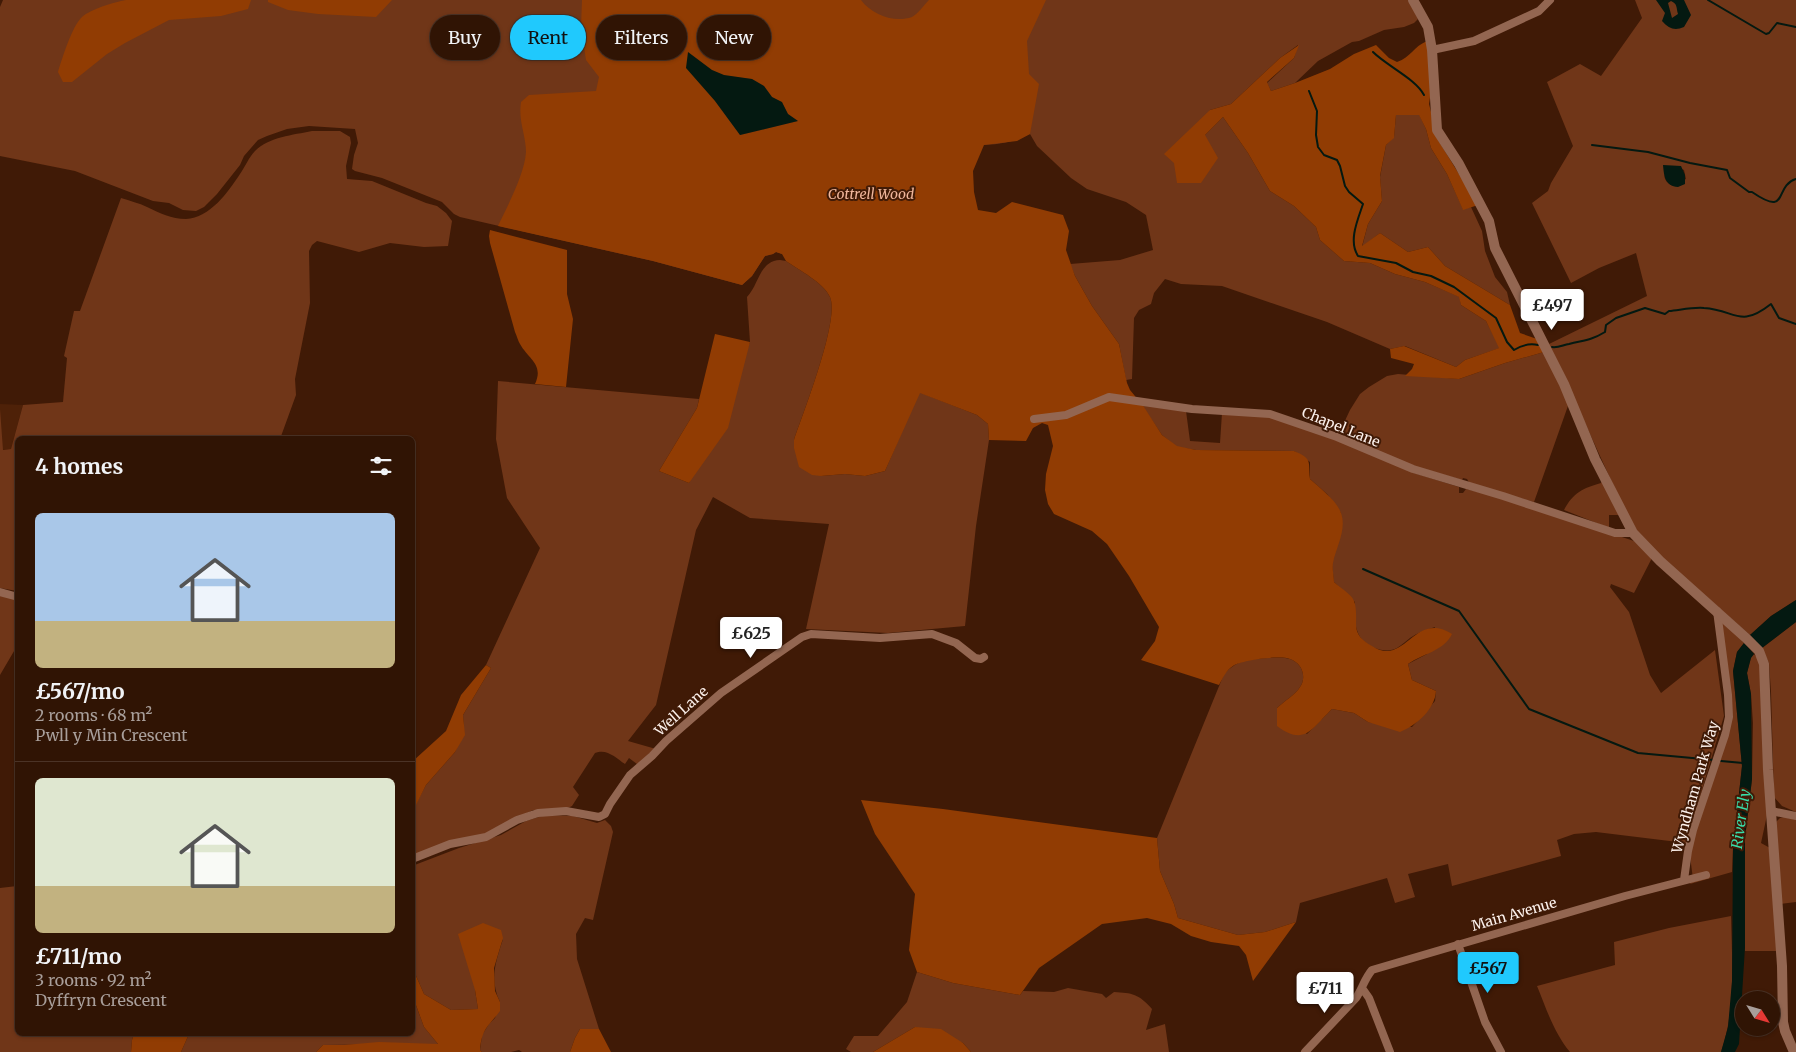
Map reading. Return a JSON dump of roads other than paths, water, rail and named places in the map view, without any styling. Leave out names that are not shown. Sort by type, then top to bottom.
[{"type":"street","points":[[1413,0],[1428,27],[1432,50],[1437,130],[1459,164],[1489,221],[1495,248],[1564,384],[1595,459],[1633,533],[1660,561],[1746,638],[1759,651],[1764,664],[1770,811],[1782,966],[1783,1022],[1794,1052]]},
{"type":"street","points":[[1432,50],[1474,42],[1539,11],[1550,0]]},
{"type":"street","name":"Chapel Lane","points":[[1034,419],[1066,415],[1110,397],[1192,409],[1270,414],[1337,437],[1413,469],[1615,532],[1633,533]]},
{"type":"street","points":[[0,592],[15,596]]},
{"type":"street","name":"Wyndham Park Way","points":[[1684,880],[1693,830],[1725,735],[1729,717],[1717,611]]},
{"type":"street","name":"Well Lane","points":[[415,858],[450,844],[486,837],[518,820],[538,813],[566,811],[599,817],[605,814],[630,775],[666,741],[721,693],[802,637],[811,634],[880,638],[932,634],[956,643],[975,658],[981,659],[984,657]]},
{"type":"street","points":[[1770,811],[1796,816]]},
{"type":"street","name":"Main Avenue","points":[[1305,1052],[1356,998],[1367,975],[1372,970],[1616,898],[1706,875]]},
{"type":"street","points":[[1458,944],[1485,1022],[1501,1052]]},
{"type":"street","points":[[1362,988],[1369,998],[1390,1052]]},
{"type":"water","points":[[1656,0],[1684,0],[1691,15],[1684,27],[1675,29],[1667,26],[1662,21],[1665,13]],"holes":[[[1673,2],[1676,5],[1678,14],[1672,18],[1668,3]]]},
{"type":"water","points":[[688,52],[712,70],[724,75],[752,79],[764,86],[772,97],[782,102],[788,114],[798,121],[740,135],[715,101],[686,68]]},
{"type":"water","points":[[1663,165],[1681,166],[1685,175],[1685,184],[1678,187],[1670,185],[1665,177]]},
{"type":"water","points":[[1796,600],[1796,622],[1762,648],[1750,635],[1771,616]]},
{"type":"water","name":"River Ely","points":[[1744,643],[1754,654],[1747,673],[1751,694],[1752,779],[1745,838],[1745,947],[1742,991],[1735,991],[1735,1036],[1739,1036],[1739,1044],[1735,1052],[1721,1052],[1728,1027],[1732,981],[1733,848],[1742,766],[1733,671],[1737,652]]},
{"type":"waterway","points":[[1708,0],[1766,34],[1777,23],[1796,27]]},
{"type":"waterway","points":[[1373,52],[1408,78],[1424,95]]},
{"type":"waterway","points":[[1309,91],[1317,111],[1316,135],[1318,147],[1324,155],[1337,160],[1345,186],[1363,204],[1354,237],[1355,250],[1358,256],[1396,263],[1413,272],[1431,276],[1454,287],[1496,318],[1507,342],[1514,350],[1526,345],[1538,345]]},
{"type":"waterway","points":[[1592,145],[1648,152],[1727,170],[1730,178],[1749,192],[1772,202],[1777,201],[1789,183],[1796,179]]},
{"type":"waterway","points":[[1552,347],[1595,337],[1605,332],[1606,325],[1616,318],[1645,308],[1665,314],[1669,311],[1704,308],[1744,317],[1752,315],[1771,304],[1779,318],[1796,324]]},
{"type":"waterway","points":[[1363,569],[1459,611],[1529,709],[1638,753],[1714,760]]},
{"type":"waterway","points":[[1721,761],[1743,763]]},
{"type":"park label","name":"Cottrell Wood","points":[[871,194]]}]
